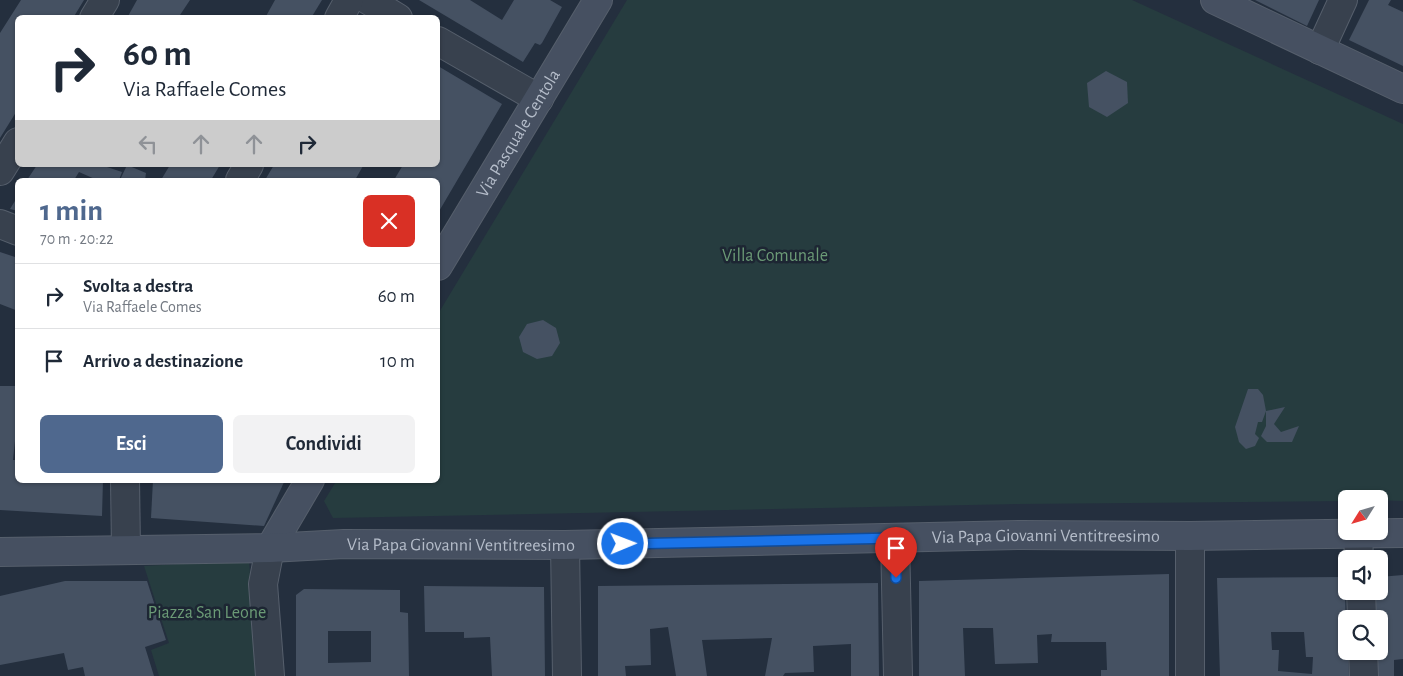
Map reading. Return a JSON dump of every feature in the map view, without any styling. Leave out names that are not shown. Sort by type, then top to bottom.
[{"type":"street","points":[[96,15],[105,0]]},
{"type":"street","points":[[341,15],[349,0]]},
{"type":"street","points":[[368,0],[393,15]]},
{"type":"street","name":"Via Pasquale Centola","points":[[440,263],[598,0]]},
{"type":"street","points":[[1215,0],[1403,89]]},
{"type":"street","points":[[1320,50],[1343,0]]},
{"type":"street","points":[[440,42],[539,99]]},
{"type":"street","points":[[0,171],[15,147]]},
{"type":"street","points":[[241,178],[248,167]]},
{"type":"street","points":[[0,224],[15,230]]},
{"type":"street","points":[[125,483],[126,549]]},
{"type":"street","points":[[270,676],[263,584],[270,548],[308,483]]},
{"type":"street","name":"Via Papa Giovanni Ventitreesimo","points":[[0,552],[270,548],[344,544],[565,545],[1021,535],[1190,536],[1359,547],[1403,533]]},
{"type":"street","points":[[1190,536],[1190,676]]},
{"type":"street","points":[[895,538],[898,676]]},
{"type":"street","points":[[565,545],[567,676]]},
{"type":"street","points":[[1363,660],[1364,676]]},
{"type":"green space","name":"Villa Comunale","points":[[627,0],[1132,0],[1403,124],[1403,501],[1388,500],[1388,490],[1338,490],[1338,501],[1020,504],[333,518],[324,501],[335,483],[440,483],[440,311]]},
{"type":"green space","name":"Piazza San Leone","points":[[249,560],[257,676],[159,676],[151,650],[169,643],[144,566]]},
{"type":"building","points":[[21,0],[84,0],[75,15],[15,15],[15,114],[0,138],[0,33]]},
{"type":"building","points":[[137,0],[190,0],[180,15],[129,15]]},
{"type":"building","points":[[275,0],[322,0],[313,15],[267,15]]},
{"type":"building","points":[[419,0],[470,0],[502,20],[514,0],[550,0],[562,7],[542,43],[540,45],[535,43],[523,62]]},
{"type":"building","points":[[1255,0],[1319,0],[1307,26]]},
{"type":"building","points":[[1369,0],[1391,0],[1388,5],[1403,12],[1403,66],[1349,40]]},
{"type":"building","points":[[440,67],[502,104],[440,210],[440,178],[395,178],[402,167],[440,167]]},
{"type":"building","points":[[1106,71],[1127,82],[1128,103],[1107,117],[1089,107],[1087,83]]},
{"type":"building","points":[[36,167],[107,167],[122,172],[120,178],[92,178],[79,172],[75,178],[28,178]]},
{"type":"building","points":[[126,167],[132,167],[146,173],[145,178],[121,178]]},
{"type":"building","points":[[169,167],[219,167],[212,178],[162,178]]},
{"type":"building","points":[[273,167],[362,167],[356,178],[266,178]]},
{"type":"building","points":[[15,201],[15,210],[10,209]]},
{"type":"building","points":[[0,252],[15,257],[15,310],[0,304]]},
{"type":"building","points":[[543,320],[556,328],[560,343],[552,356],[537,359],[523,352],[519,337],[527,324]]},
{"type":"building","points":[[0,386],[15,386],[13,460],[15,460],[15,483],[103,483],[102,516],[0,510]]},
{"type":"building","points":[[1248,389],[1258,389],[1263,395],[1266,411],[1262,422],[1258,422],[1255,434],[1259,438],[1255,446],[1246,449],[1239,442],[1235,427]]},
{"type":"building","points":[[1285,407],[1274,424],[1281,432],[1299,426],[1292,442],[1267,442],[1261,436],[1266,426],[1266,411]]},
{"type":"building","points":[[153,483],[284,483],[264,526],[151,518]]},
{"type":"building","points":[[1169,574],[1169,676],[1101,676],[1101,670],[1107,670],[1106,642],[1051,642],[1052,634],[1037,635],[1038,663],[995,664],[993,628],[963,628],[965,676],[919,676],[919,581]]},
{"type":"building","points":[[1403,575],[1403,659],[1394,660],[1394,676],[1373,676],[1372,660],[1388,660],[1388,610],[1370,610],[1369,600],[1388,600],[1388,576]]},
{"type":"building","points":[[1338,577],[1338,600],[1345,600],[1345,610],[1338,610],[1338,660],[1348,660],[1349,676],[1220,676],[1217,578]],"holes":[[[1271,632],[1304,632],[1306,657],[1313,657],[1312,674],[1278,671],[1279,650],[1272,650]]]},
{"type":"building","points":[[65,581],[147,581],[166,640],[145,647],[154,676],[85,676],[83,667],[68,670],[64,653],[0,665],[0,596]]},
{"type":"building","points":[[878,583],[879,676],[851,676],[851,644],[813,646],[814,672],[765,676],[772,638],[702,640],[707,676],[676,676],[668,627],[650,629],[651,665],[625,666],[626,676],[598,676],[598,586]]},
{"type":"building","points":[[424,586],[544,587],[545,676],[492,676],[490,637],[464,638],[464,632],[425,632]]},
{"type":"building","points":[[304,589],[400,590],[400,612],[408,613],[409,676],[296,676],[296,595]],"holes":[[[328,631],[371,631],[371,662],[328,663]]]},
{"type":"route","points":[[623,544],[895,538],[896,578]]}]
